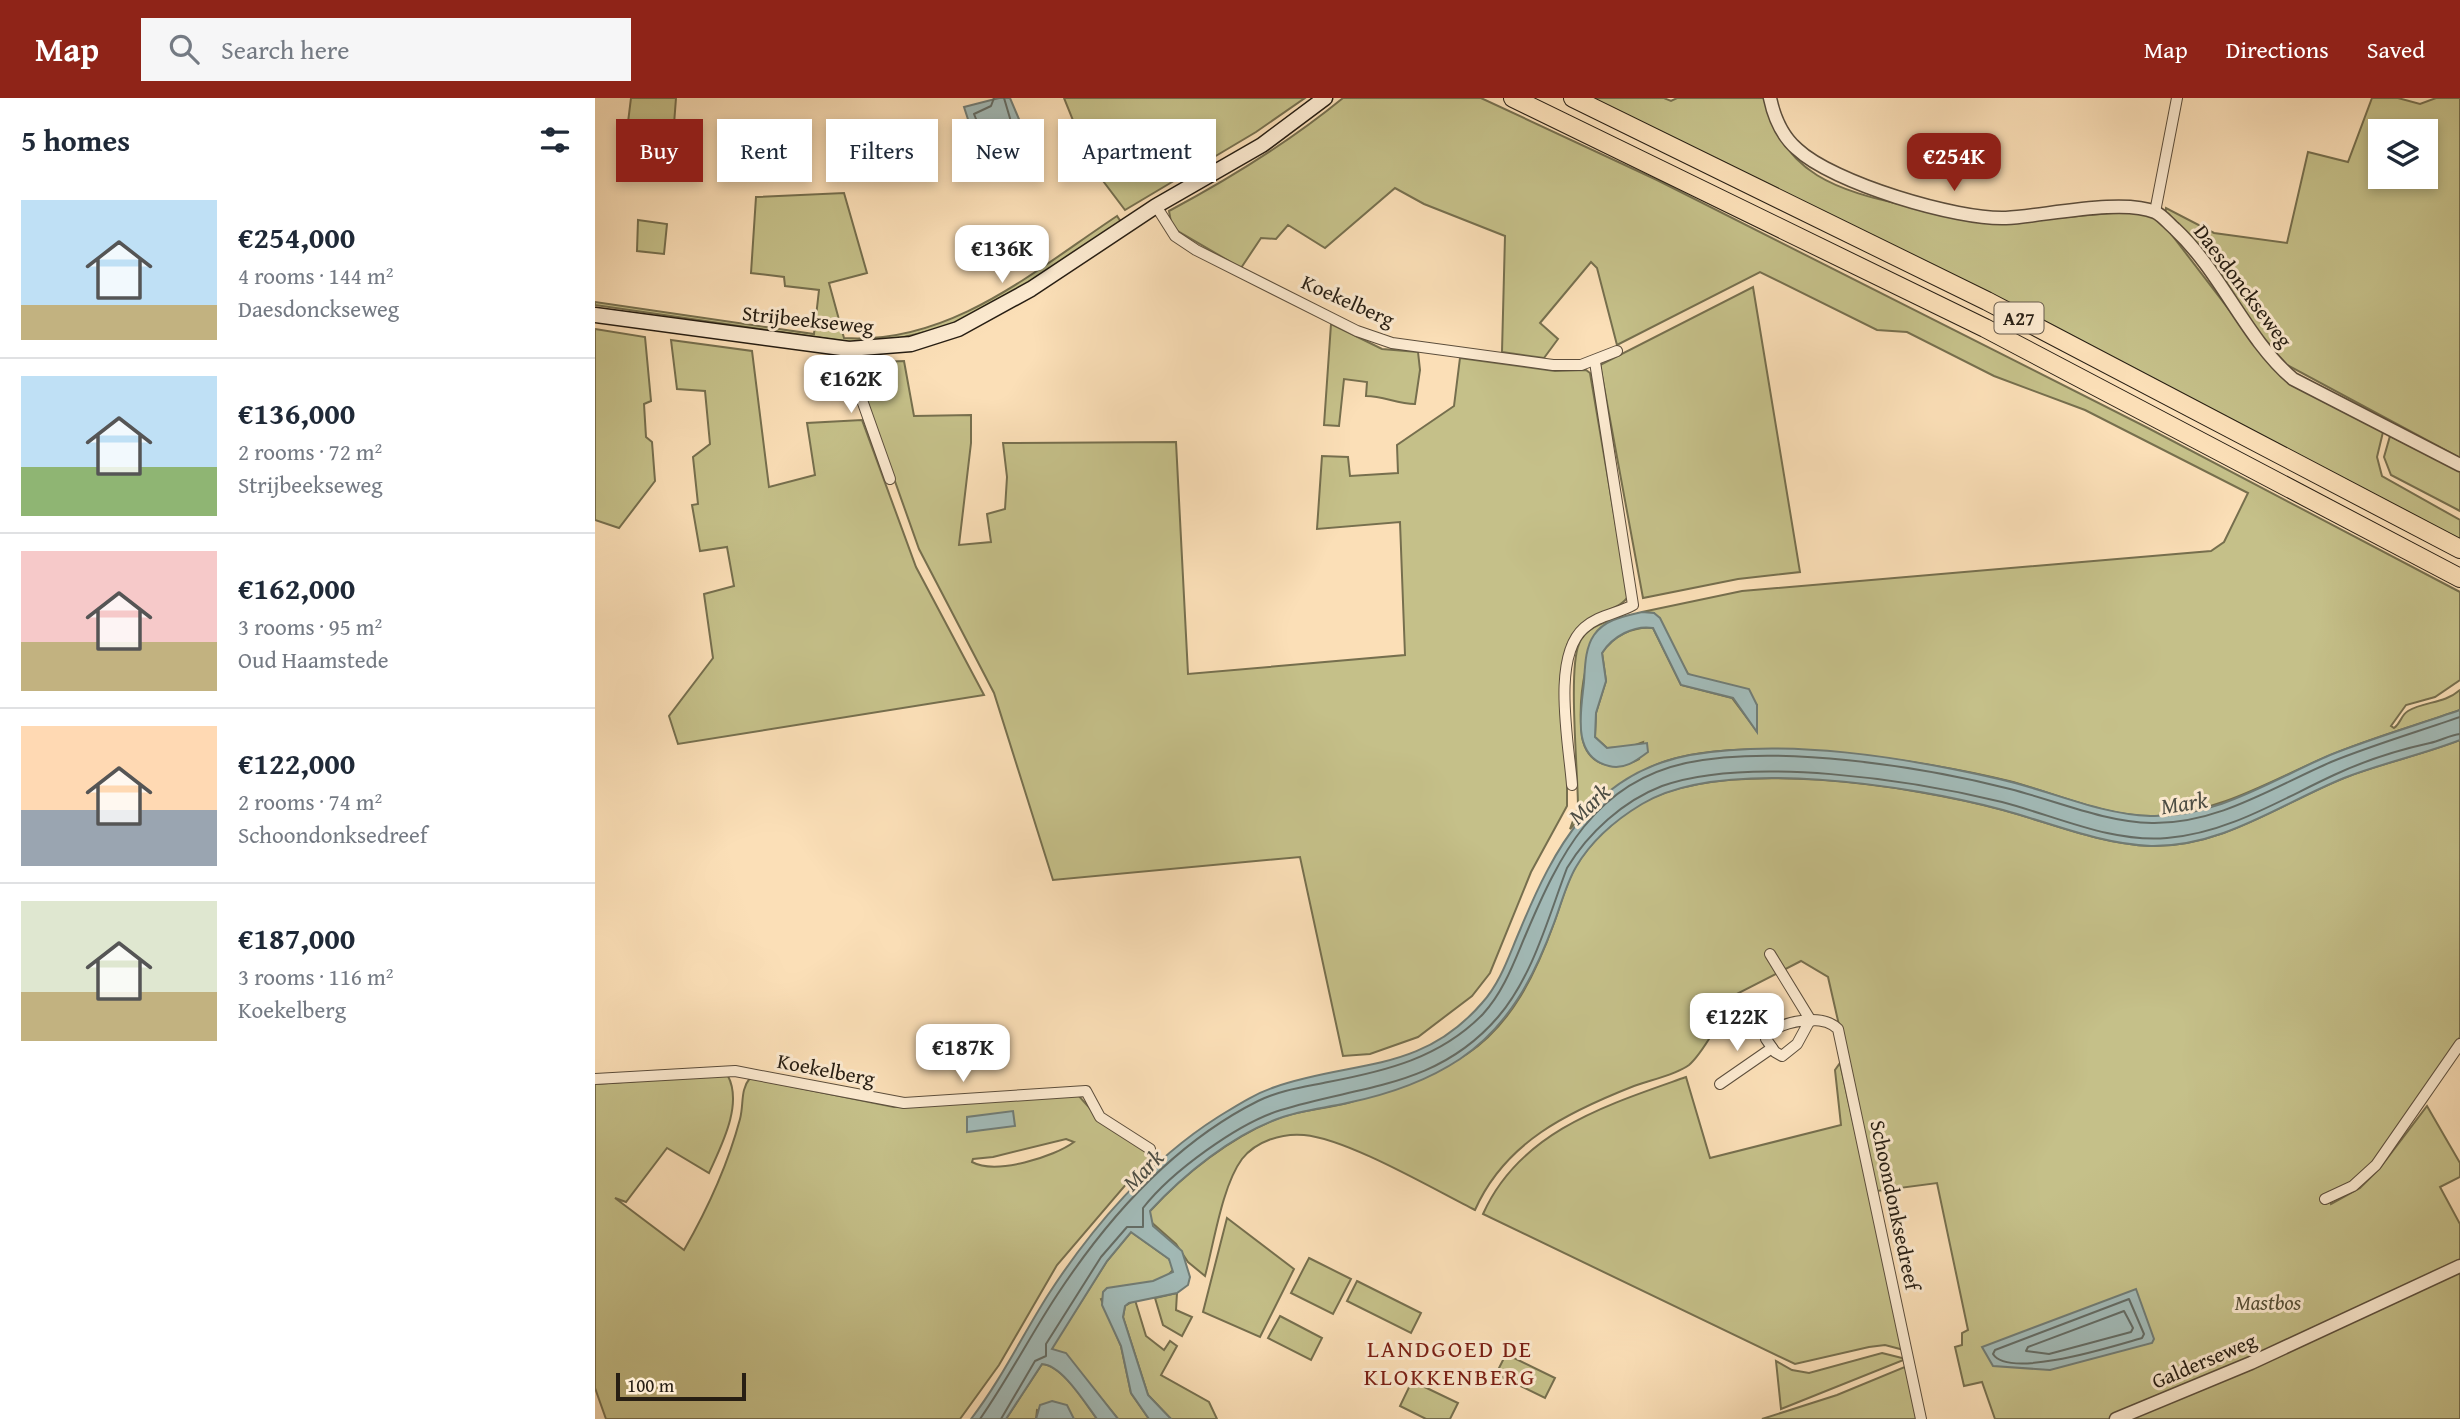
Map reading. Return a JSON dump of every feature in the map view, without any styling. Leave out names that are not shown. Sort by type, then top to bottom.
[{"type":"highway","name":"A27","points":[[1513,98],[1985,328],[2460,578]]},
{"type":"highway","name":"A27","points":[[1573,98],[1987,301],[2460,549]]},
{"type":"main road","name":"Strijbeekseweg","points":[[595,315],[849,349],[911,344],[958,329],[1031,289],[1156,206],[1262,145],[1325,98]]},
{"type":"street","points":[[1770,98],[1779,126],[1796,149],[1831,172],[1886,195],[1987,217],[2122,208],[2155,212],[2177,98]]},
{"type":"street","name":"Koekelberg","points":[[1156,206],[1175,236],[1196,250],[1372,336],[1392,343],[1509,360],[1581,365],[1595,362],[1617,351]]},
{"type":"street","name":"Daesdonckseweg","points":[[2155,212],[2197,252],[2271,358],[2293,379],[2460,465]]},
{"type":"street","points":[[849,349],[847,358],[890,479]]},
{"type":"street","points":[[1571,785],[1565,675],[1567,656],[1572,643],[1587,625],[1633,605],[1595,362]]},
{"type":"street","points":[[1770,954],[1810,1021]]},
{"type":"street","points":[[1810,1021],[1797,1044],[1788,1053],[1778,1055],[1766,1037],[1770,1031],[1784,1024],[1810,1021]]},
{"type":"street","name":"Schoondonksedreef","points":[[1810,1021],[1830,1023],[1838,1029],[1921,1419]]},
{"type":"street","points":[[2325,1199],[2353,1186],[2376,1166],[2460,1044]]},
{"type":"street","points":[[1720,1084],[1772,1048]]},
{"type":"street","name":"Koekelberg","points":[[595,1079],[735,1071],[904,1103],[1086,1091],[1100,1117],[1150,1149]]},
{"type":"street","name":"Galderseweg","points":[[2116,1419],[2251,1363],[2460,1266]]},
{"type":"green space","points":[[631,98],[676,98],[674,119],[628,119]]},
{"type":"green space","points":[[1064,98],[1305,98],[1216,156],[1216,119],[1072,119]]},
{"type":"green space","points":[[1343,98],[1481,98],[1657,180],[2148,428],[2460,592],[2460,680],[2435,697],[2406,705],[2391,726],[2394,728],[2408,711],[2448,698],[2460,690],[2460,710],[2342,750],[2223,802],[2180,813],[2139,816],[2101,809],[1973,773],[1879,757],[1774,749],[1683,756],[1649,768],[1607,796],[1570,829],[1578,807],[1574,698],[1576,657],[1582,638],[1595,627],[1618,618],[1606,627],[1590,654],[1582,688],[1582,737],[1585,747],[1596,761],[1612,766],[1621,765],[1639,759],[1643,742],[1630,747],[1607,748],[1595,737],[1596,713],[1606,681],[1602,653],[1618,637],[1638,629],[1653,628],[1681,685],[1732,698],[1756,730],[1757,705],[1688,674],[1654,613],[1642,612],[1742,591],[2211,551],[2224,542],[2248,493],[2085,410],[1994,376],[1907,332],[1877,330],[1760,272],[1617,345],[1597,268],[1591,262],[1540,323],[1558,339],[1544,358],[1502,352],[1505,236],[1424,204],[1395,188],[1325,248],[1288,225],[1276,239],[1261,238],[1241,268],[1176,230],[1169,211],[1259,159]]},
{"type":"green space","points":[[1590,98],[1664,98],[1671,101],[1677,98],[1764,98],[1773,124],[1785,146],[1817,175],[1858,193],[1938,214],[1991,221],[2027,221],[2135,212],[2156,218],[2165,226],[2257,346],[2298,387],[2383,432],[2377,457],[2382,476],[2460,520],[2460,543]]},
{"type":"green space","points":[[2372,98],[2398,98],[2420,104],[2436,98],[2460,98],[2460,458],[2287,365],[2275,355],[2165,215],[2166,208],[2214,233],[2287,243],[2308,152],[2348,162]]},
{"type":"green space","points":[[1104,182],[1172,182],[1125,210]]},
{"type":"green space","points":[[844,193],[867,273],[829,283],[844,338],[883,337],[920,330],[955,317],[1022,281],[1117,216],[1121,222],[1022,288],[955,325],[870,345],[595,305],[595,302],[814,334],[819,290],[785,286],[784,277],[751,273],[756,197]]},
{"type":"green space","points":[[638,220],[667,224],[664,254],[637,251]]},
{"type":"green space","points":[[1753,287],[1800,572],[1738,579],[1643,598],[1600,365]]},
{"type":"green space","points":[[1331,324],[1382,349],[1418,352],[1420,370],[1415,404],[1366,396],[1367,382],[1344,379],[1339,426],[1324,425]]},
{"type":"green space","points":[[595,329],[645,337],[651,401],[644,404],[646,437],[652,442],[655,481],[619,528],[595,520]]},
{"type":"green space","points":[[671,340],[752,351],[769,487],[815,475],[807,423],[862,420],[916,567],[984,695],[678,744],[669,716],[713,658],[704,594],[734,586],[727,547],[700,551],[692,505],[698,504],[693,457],[710,444],[705,391],[677,389]]},
{"type":"green space","points":[[1460,358],[1555,371],[1586,370],[1590,373],[1628,596],[1624,602],[1582,625],[1567,645],[1567,806],[1531,872],[1490,973],[1472,996],[1418,1037],[1370,1054],[1343,1056],[1300,857],[1053,880],[994,693],[919,549],[853,363],[904,361],[914,416],[971,415],[971,443],[959,545],[991,542],[987,514],[1005,509],[1007,477],[1003,443],[1176,442],[1188,674],[1405,655],[1400,522],[1317,529],[1322,456],[1348,457],[1350,476],[1398,473],[1397,445],[1454,406]]},
{"type":"green space","points":[[2390,436],[2460,471],[2460,511],[2391,475],[2384,457]]},
{"type":"green space","name":"Mastbos","points":[[2460,740],[2460,1037],[2374,1161],[2348,1184],[2328,1194],[2331,1204],[2360,1188],[2379,1169],[2427,1106],[2460,1163],[2460,1177],[2440,1187],[2460,1224],[2460,1419],[1995,1419],[1982,1382],[1964,1386],[1955,1347],[1962,1345],[1962,1333],[1968,1330],[1937,1183],[1877,1191],[1828,977],[1801,961],[1719,1003],[1723,1017],[1703,1049],[1689,1065],[1586,1107],[1541,1132],[1503,1166],[1475,1210],[1343,1145],[1296,1135],[1278,1137],[1262,1143],[1242,1159],[1224,1199],[1205,1276],[1188,1262],[1176,1244],[1150,1221],[1150,1211],[1178,1183],[1210,1157],[1244,1135],[1288,1115],[1345,1104],[1396,1087],[1457,1060],[1483,1042],[1510,1013],[1521,996],[1547,942],[1569,879],[1582,857],[1605,831],[1633,809],[1677,789],[1720,781],[1769,778],[1871,785],[1965,801],[2113,841],[2151,846],[2177,844],[2227,832],[2344,778]]},
{"type":"green space","points":[[1840,1063],[1904,1350],[1885,1345],[1869,1347],[1795,1364],[1483,1214],[1499,1185],[1519,1162],[1543,1142],[1597,1111],[1686,1077],[1710,1158],[1841,1125],[1835,1070]]},
{"type":"green space","points":[[728,1076],[732,1087],[732,1112],[709,1173],[667,1148],[626,1202],[615,1198],[684,1250],[723,1170],[740,1119],[743,1092],[750,1078],[894,1107],[1078,1095],[1095,1114],[1152,1154],[1057,1265],[999,1365],[960,1419],[606,1419],[595,1388],[595,1084]],"holes":[[[1066,1139],[1074,1142],[1053,1153],[1010,1165],[982,1165],[972,1162],[973,1159],[993,1157]]]},
{"type":"green space","points":[[1227,1218],[1294,1269],[1260,1337],[1203,1312]]},
{"type":"green space","points":[[1131,1232],[1169,1259],[1174,1269],[1165,1278],[1101,1299],[1121,1346],[1131,1393],[1149,1419],[1118,1419],[1065,1354],[1051,1349],[1107,1261]]},
{"type":"green space","points":[[1309,1258],[1351,1279],[1333,1314],[1291,1293]]},
{"type":"green space","points":[[1357,1281],[1421,1313],[1411,1333],[1347,1301]]},
{"type":"green space","points":[[1177,1293],[1176,1310],[1192,1317],[1182,1336],[1163,1325],[1155,1298]]},
{"type":"green space","points":[[1135,1300],[1146,1336],[1164,1350],[1170,1341],[1177,1346],[1161,1375],[1209,1402],[1217,1419],[1171,1419],[1148,1395],[1123,1317],[1125,1306]]},
{"type":"green space","points":[[1280,1316],[1322,1338],[1311,1360],[1268,1338]]},
{"type":"green space","points":[[1882,1353],[1906,1359],[1781,1409],[1776,1361],[1792,1370],[1809,1373]]},
{"type":"green space","points":[[1506,1354],[1555,1378],[1545,1398],[1496,1374]]},
{"type":"green space","points":[[1042,1364],[1050,1366],[1065,1377],[1097,1419],[1074,1419],[1037,1410],[1036,1419],[1006,1419]]},
{"type":"green space","points":[[1907,1366],[1923,1419],[1762,1419],[1837,1395]]},
{"type":"green space","points":[[1412,1381],[1458,1403],[1450,1419],[1426,1419],[1400,1406]]},
{"type":"water","points":[[999,98],[1010,98],[1019,119],[968,119],[964,107]]},
{"type":"water","points":[[1642,612],[1654,613],[1660,618],[1688,674],[1749,689],[1757,705],[1757,732],[1733,698],[1681,685],[1653,628],[1639,628],[1618,637],[1602,653],[1606,681],[1596,713],[1595,737],[1607,748],[1647,743],[1648,752],[1620,767],[1597,761],[1589,753],[1581,732],[1581,719],[1589,646],[1594,635],[1604,625]]},
{"type":"water","points":[[2460,710],[2460,740],[2344,778],[2227,832],[2177,844],[2151,846],[2113,841],[1965,801],[1920,792],[1819,780],[1768,778],[1720,781],[1677,789],[1642,804],[1605,831],[1582,857],[1569,880],[1538,962],[1518,999],[1493,1031],[1477,1046],[1447,1067],[1406,1086],[1362,1100],[1296,1113],[1244,1134],[1178,1183],[1150,1211],[1153,1226],[1182,1251],[1190,1277],[1188,1285],[1177,1293],[1129,1303],[1125,1306],[1123,1317],[1148,1395],[1171,1419],[1149,1419],[1131,1393],[1121,1346],[1102,1305],[1103,1292],[1107,1288],[1153,1281],[1173,1272],[1169,1259],[1131,1232],[1107,1261],[1052,1349],[1066,1353],[1118,1419],[1097,1419],[1065,1378],[1050,1366],[1042,1364],[1006,1419],[971,1419],[1065,1270],[1103,1220],[1146,1174],[1193,1134],[1260,1093],[1303,1079],[1410,1054],[1459,1026],[1482,1003],[1494,986],[1547,871],[1581,819],[1627,778],[1656,764],[1690,755],[1727,750],[1766,748],[1845,752],[1999,779],[2112,811],[2150,816],[2174,815],[2198,811],[2243,796],[2330,755]]},
{"type":"water","points":[[1013,1111],[1015,1126],[967,1132],[967,1117]]},
{"type":"water","points":[[2136,1289],[2154,1339],[2152,1343],[2050,1370],[1993,1366],[1982,1347]]},
{"type":"water","points":[[1052,1401],[1067,1405],[1074,1419],[1036,1419],[1040,1405]]},
{"type":"district","name":"LANDGOED DE KLOKKENBERG","points":[[1450,1363]]},
{"type":"water label","name":"Mark","points":[[2184,803]]},
{"type":"water label","name":"Mark","points":[[1589,804]]},
{"type":"water label","name":"Mark","points":[[1143,1170]]}]
